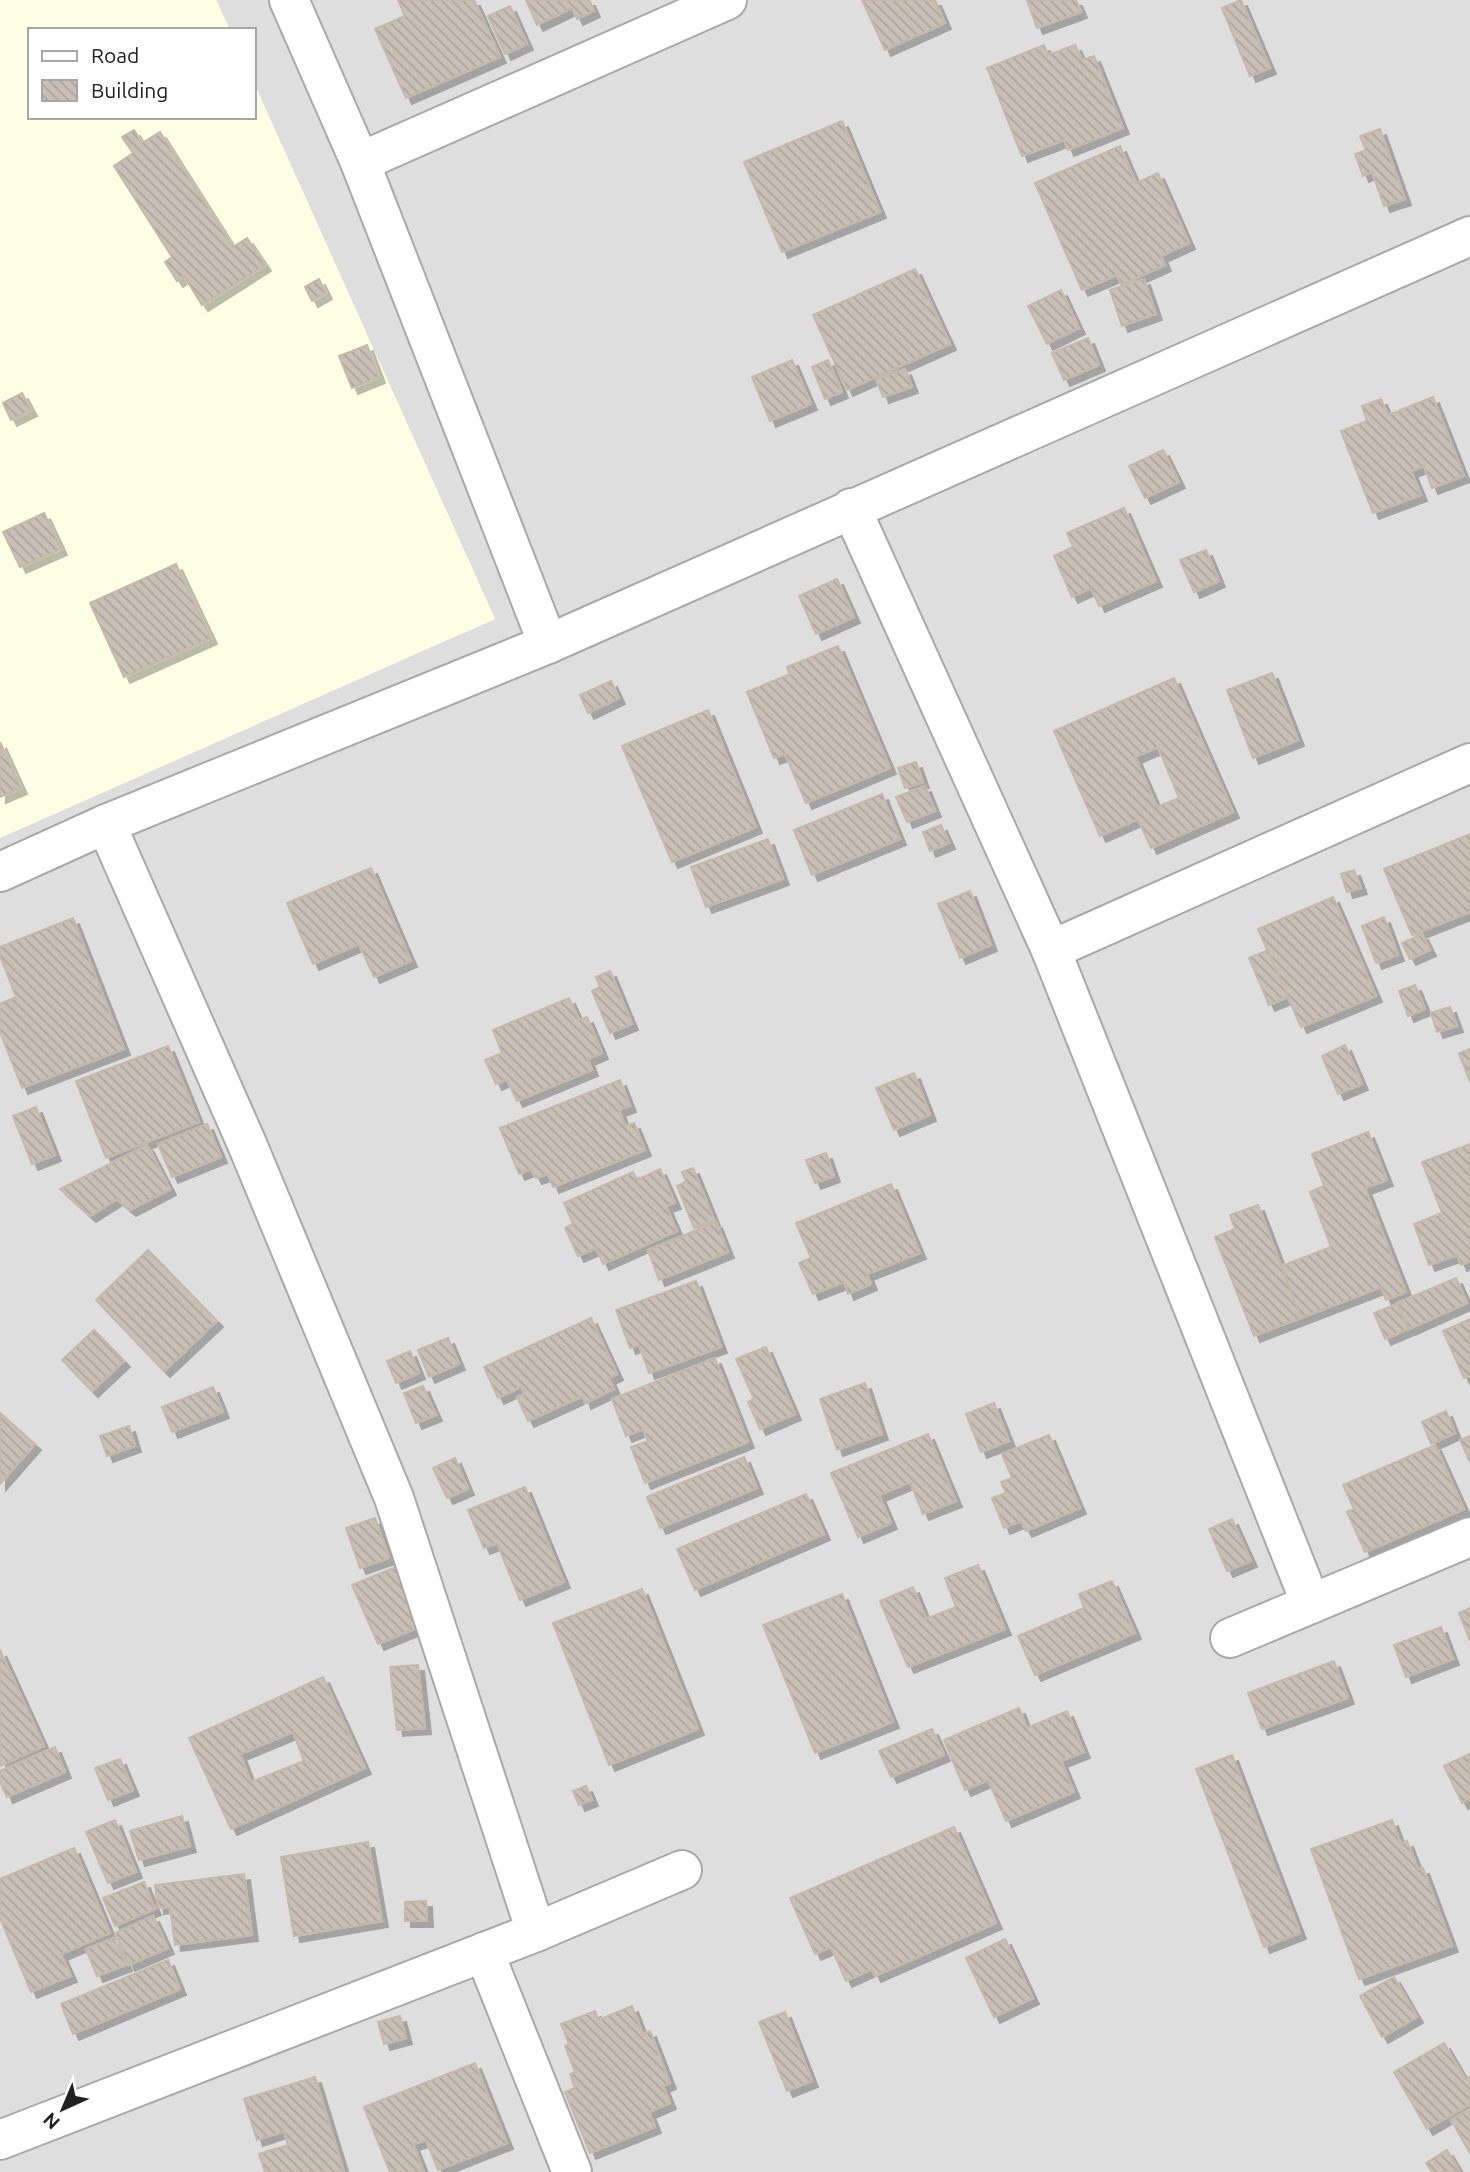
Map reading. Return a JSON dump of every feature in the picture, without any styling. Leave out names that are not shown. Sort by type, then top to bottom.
[{"type":"street","points":[[289,0],[360,162],[548,644]]},
{"type":"street","points":[[360,162],[727,0]]},
{"type":"street","points":[[0,872],[106,824],[548,644],[1470,236]]},
{"type":"street","points":[[851,508],[1051,950],[1311,1604]]},
{"type":"street","points":[[1051,950],[1470,763]]},
{"type":"street","points":[[106,824],[247,1144],[394,1498],[536,1932]]},
{"type":"street","points":[[1230,1638],[1470,1537]]},
{"type":"street","points":[[0,2140],[536,1932],[682,1870]]},
{"type":"street","points":[[484,1952],[572,2172]]},
{"type":"shaded area","points":[[0,0],[216,0],[229,28],[28,28],[28,119],[256,119],[256,87],[495,619],[0,838]]},
{"type":"shaded area","points":[[216,0],[1470,0],[1470,2172],[0,2172],[0,838],[495,619],[256,87],[256,28],[229,28]]},
{"type":"building","points":[[398,0],[474,0],[500,57],[406,98],[375,29],[405,16]]},
{"type":"building","points":[[526,0],[589,0],[594,11],[577,19],[572,8],[537,25]]},
{"type":"building","points":[[862,0],[935,0],[945,23],[885,50]]},
{"type":"building","points":[[1027,0],[1076,0],[1081,12],[1037,28]]},
{"type":"building","points":[[1241,0],[1270,68],[1250,76],[1222,8]]},
{"type":"building","points":[[510,6],[527,44],[505,54],[488,16]]},
{"type":"building","points":[[1044,45],[1048,55],[1075,45],[1082,60],[1094,56],[1123,128],[1068,150],[1064,140],[1022,156],[987,68]]},
{"type":"building","points":[[842,121],[880,212],[782,252],[744,162]]},
{"type":"building","points":[[1380,129],[1405,199],[1384,206],[1372,172],[1363,176],[1355,154],[1366,150],[1360,136]]},
{"type":"building","points":[[134,130],[142,143],[160,132],[233,247],[247,238],[265,265],[202,305],[184,276],[177,281],[165,262],[172,257],[114,166],[133,153],[122,137]]},
{"type":"building","points":[[1120,146],[1136,183],[1158,173],[1189,243],[1161,256],[1165,265],[1121,285],[1117,275],[1082,290],[1035,183]]},
{"type":"building","points":[[915,269],[950,344],[847,390],[813,315]]},
{"type":"building","points":[[319,279],[326,293],[312,301],[305,287]]},
{"type":"building","points":[[1144,279],[1156,314],[1122,326],[1110,290]]},
{"type":"building","points":[[1061,290],[1079,328],[1047,344],[1028,306]]},
{"type":"building","points":[[1088,338],[1099,365],[1064,380],[1052,353]]},
{"type":"building","points":[[367,345],[379,377],[352,388],[339,356]]},
{"type":"building","points":[[792,360],[811,404],[770,421],[752,377]]},
{"type":"building","points":[[828,360],[842,392],[825,399],[812,367]]},
{"type":"building","points":[[905,369],[912,387],[883,397],[876,379]]},
{"type":"building","points":[[22,393],[31,410],[11,420],[3,403]]},
{"type":"building","points":[[1433,397],[1464,476],[1432,488],[1424,466],[1411,471],[1421,495],[1373,513],[1341,431],[1367,421],[1362,406],[1381,399],[1388,415]]},
{"type":"building","points":[[1163,450],[1179,482],[1145,498],[1129,466]]},
{"type":"building","points":[[1124,508],[1156,581],[1099,606],[1091,588],[1072,597],[1054,556],[1073,547],[1067,533]]},
{"type":"building","points":[[44,513],[61,549],[20,567],[3,532]]},
{"type":"building","points":[[1206,550],[1219,581],[1194,592],[1180,560]]},
{"type":"building","points":[[176,564],[211,638],[124,677],[90,603]]},
{"type":"building","points":[[837,579],[854,617],[816,634],[799,596]]},
{"type":"building","points":[[838,646],[890,768],[806,803],[785,754],[774,758],[747,692],[790,674],[787,667]]},
{"type":"building","points":[[1272,673],[1298,740],[1253,758],[1227,690]]},
{"type":"building","points":[[1174,678],[1233,812],[1151,848],[1138,819],[1100,836],[1054,731]],"holes":[[[1158,747],[1179,798],[1157,807],[1135,757]]]},
{"type":"building","points":[[611,681],[619,698],[588,713],[580,695]]},
{"type":"building","points":[[708,710],[756,827],[672,862],[622,746]]},
{"type":"building","points":[[0,742],[21,788],[0,797]]},
{"type":"building","points":[[916,762],[923,782],[905,788],[898,768]]},
{"type":"building","points":[[925,786],[935,811],[907,822],[896,797]]},
{"type":"building","points":[[882,794],[900,839],[812,875],[794,830]]},
{"type":"building","points":[[941,825],[949,843],[930,851],[923,832]]},
{"type":"building","points":[[1470,834],[1470,912],[1412,935],[1384,869]]},
{"type":"building","points":[[768,839],[783,879],[706,907],[691,867]]},
{"type":"building","points":[[371,868],[411,961],[374,977],[359,944],[313,964],[287,903]]},
{"type":"building","points":[[1354,870],[1361,888],[1347,892],[1341,874]]},
{"type":"building","points":[[970,891],[991,945],[960,958],[938,904]]},
{"type":"building","points":[[1333,897],[1376,996],[1301,1027],[1258,929]]},
{"type":"building","points":[[1384,917],[1398,955],[1376,963],[1362,926]]},
{"type":"building","points":[[73,918],[124,1049],[22,1088],[0,1032],[0,1004],[16,997],[0,956],[0,947]]},
{"type":"building","points":[[1422,934],[1430,950],[1410,959],[1402,943]]},
{"type":"building","points":[[1268,950],[1288,997],[1269,1005],[1249,958]]},
{"type":"building","points":[[610,971],[632,1024],[610,1033],[592,991],[600,987],[596,977]]},
{"type":"building","points":[[1415,985],[1425,1009],[1408,1016],[1399,991]]},
{"type":"building","points":[[569,998],[579,1020],[587,1017],[602,1053],[588,1059],[592,1070],[517,1101],[507,1079],[496,1084],[485,1060],[502,1053],[493,1030]]},
{"type":"building","points":[[1450,1007],[1457,1026],[1437,1032],[1431,1013]]},
{"type":"building","points":[[1345,1045],[1362,1084],[1338,1094],[1322,1056]]},
{"type":"building","points":[[168,1046],[199,1122],[106,1158],[76,1081]]},
{"type":"building","points":[[1470,1049],[1470,1082],[1459,1053]]},
{"type":"building","points":[[914,1073],[930,1115],[894,1130],[876,1088]]},
{"type":"building","points":[[620,1080],[630,1106],[619,1110],[625,1126],[634,1123],[645,1150],[553,1187],[548,1174],[536,1178],[531,1169],[519,1174],[500,1128]]},
{"type":"building","points":[[36,1107],[55,1155],[32,1164],[13,1116]]},
{"type":"building","points":[[207,1124],[221,1157],[172,1177],[158,1144]]},
{"type":"building","points":[[1368,1132],[1387,1180],[1365,1188],[1406,1292],[1386,1300],[1381,1287],[1301,1318],[1281,1266],[1331,1247],[1310,1192],[1324,1186],[1312,1154]]},
{"type":"building","points":[[1470,1144],[1470,1261],[1461,1265],[1457,1255],[1429,1265],[1414,1224],[1442,1213],[1422,1162]]},
{"type":"building","points":[[147,1145],[170,1189],[130,1210],[117,1199],[90,1216],[60,1189]]},
{"type":"building","points":[[826,1153],[834,1176],[815,1183],[806,1160]]},
{"type":"building","points":[[693,1168],[714,1220],[694,1228],[677,1186],[686,1182],[682,1172]]},
{"type":"building","points":[[660,1169],[675,1203],[666,1206],[677,1231],[603,1264],[596,1248],[578,1256],[565,1228],[573,1224],[564,1203],[633,1172],[637,1180]]},
{"type":"building","points":[[891,1184],[920,1253],[867,1274],[871,1284],[848,1294],[844,1282],[813,1294],[799,1263],[811,1258],[796,1223]]},
{"type":"building","points":[[1258,1205],[1301,1318],[1254,1336],[1215,1237],[1235,1229],[1230,1215]]},
{"type":"building","points":[[716,1222],[728,1252],[659,1280],[648,1250]]},
{"type":"building","points":[[148,1250],[217,1321],[164,1371],[96,1300]]},
{"type":"building","points":[[1456,1278],[1467,1303],[1409,1329],[1397,1303]]},
{"type":"building","points":[[696,1281],[721,1347],[649,1373],[639,1345],[630,1348],[616,1310]]},
{"type":"building","points":[[1397,1304],[1408,1329],[1385,1339],[1374,1313]]},
{"type":"building","points":[[591,1318],[617,1374],[609,1378],[614,1389],[585,1403],[583,1396],[528,1421],[517,1397],[525,1394],[521,1387],[498,1398],[484,1367]]},
{"type":"building","points":[[1470,1319],[1470,1376],[1464,1378],[1443,1331]]},
{"type":"building","points":[[94,1330],[124,1361],[92,1391],[62,1360]]},
{"type":"building","points":[[448,1338],[459,1364],[429,1377],[418,1350]]},
{"type":"building","points":[[766,1347],[795,1414],[760,1429],[748,1402],[754,1399],[736,1359]]},
{"type":"building","points":[[410,1351],[419,1373],[396,1383],[387,1361]]},
{"type":"building","points":[[715,1358],[748,1442],[645,1483],[631,1447],[648,1441],[643,1429],[626,1436],[612,1399]]},
{"type":"building","points":[[865,1383],[882,1434],[837,1450],[820,1399]]},
{"type":"building","points":[[423,1386],[436,1415],[416,1423],[404,1393]]},
{"type":"building","points":[[213,1387],[223,1412],[172,1432],[162,1407]]},
{"type":"building","points":[[994,1403],[1009,1441],[981,1452],[966,1414]]},
{"type":"building","points":[[1446,1411],[1455,1433],[1431,1444],[1422,1422]]},
{"type":"building","points":[[0,1413],[35,1444],[0,1484]]},
{"type":"building","points":[[129,1426],[135,1446],[107,1456],[100,1436]]},
{"type":"building","points":[[928,1434],[956,1501],[923,1514],[910,1482],[879,1495],[891,1523],[858,1537],[831,1473]]},
{"type":"building","points":[[1049,1435],[1080,1508],[1026,1531],[1021,1521],[1004,1528],[992,1498],[1006,1493],[1001,1482],[1012,1478],[1002,1454]]},
{"type":"building","points":[[1470,1436],[1470,1462],[1460,1440]]},
{"type":"building","points":[[1435,1445],[1464,1509],[1365,1552],[1347,1512],[1354,1509],[1343,1485]]},
{"type":"building","points":[[744,1457],[757,1488],[660,1528],[647,1497]]},
{"type":"building","points":[[455,1458],[468,1489],[447,1498],[433,1468]]},
{"type":"building","points":[[525,1487],[564,1582],[520,1600],[497,1543],[484,1548],[468,1510]]},
{"type":"building","points":[[806,1494],[824,1534],[695,1590],[677,1549]]},
{"type":"building","points":[[375,1518],[389,1558],[360,1568],[346,1528]]},
{"type":"building","points":[[1232,1519],[1251,1561],[1227,1571],[1209,1529]]},
{"type":"building","points":[[978,1565],[1005,1629],[908,1667],[880,1601],[913,1587],[926,1619],[956,1607],[945,1578]]},
{"type":"building","points":[[396,1567],[422,1626],[378,1644],[352,1585]]},
{"type":"building","points":[[1112,1581],[1135,1633],[1035,1675],[1018,1636],[1084,1608],[1079,1594]]},
{"type":"building","points":[[642,1589],[698,1729],[609,1765],[553,1623]]},
{"type":"building","points":[[842,1594],[893,1722],[815,1753],[763,1625]]},
{"type":"building","points":[[1470,1608],[1470,1641],[1459,1613]]},
{"type":"building","points":[[1441,1627],[1453,1659],[1406,1677],[1394,1645]]},
{"type":"building","points":[[0,1650],[44,1746],[0,1766]]},
{"type":"building","points":[[1334,1661],[1348,1698],[1262,1729],[1248,1693]]},
{"type":"building","points":[[418,1665],[425,1728],[397,1730],[390,1667]]},
{"type":"building","points":[[323,1677],[365,1768],[231,1829],[189,1738]],"holes":[[[293,1732],[304,1761],[251,1782],[240,1754]]]},
{"type":"building","points":[[1019,1708],[1027,1728],[1067,1711],[1084,1752],[1061,1761],[1074,1792],[1006,1821],[988,1780],[965,1790],[944,1740]]},
{"type":"building","points":[[932,1729],[944,1755],[891,1777],[879,1751]]},
{"type":"building","points":[[55,1747],[65,1772],[7,1797],[0,1782],[0,1771]]},
{"type":"building","points":[[1469,1754],[1470,1799],[1462,1803],[1444,1766]]},
{"type":"building","points":[[1232,1755],[1300,1933],[1264,1947],[1196,1769]]},
{"type":"building","points":[[120,1759],[133,1790],[108,1800],[95,1768]]},
{"type":"building","points":[[586,1786],[592,1800],[579,1805],[573,1791]]},
{"type":"building","points":[[182,1816],[190,1846],[139,1860],[130,1831]]},
{"type":"building","points":[[115,1820],[136,1872],[108,1883],[86,1832]]},
{"type":"building","points":[[1392,1820],[1401,1844],[1407,1841],[1418,1869],[1423,1868],[1452,1946],[1359,1979],[1311,1849]]},
{"type":"building","points":[[954,1827],[996,1923],[875,1976],[872,1969],[846,1981],[831,1947],[815,1954],[790,1898]]},
{"type":"building","points":[[368,1842],[382,1921],[294,1936],[281,1857]]},
{"type":"building","points":[[74,1848],[110,1933],[61,1954],[71,1976],[31,1992],[0,1918],[0,1879]]},
{"type":"building","points":[[244,1874],[252,1935],[175,1945],[170,1907],[158,1908],[155,1885]]},
{"type":"building","points":[[144,1882],[155,1909],[115,1926],[103,1898]]},
{"type":"building","points":[[426,1901],[427,1921],[405,1921],[405,1902]]},
{"type":"building","points":[[153,1916],[168,1948],[129,1965],[115,1933]]},
{"type":"building","points":[[114,1938],[126,1965],[97,1976],[86,1949]]},
{"type":"building","points":[[1005,1939],[1033,1998],[994,2017],[966,1958]]},
{"type":"building","points":[[168,1960],[180,1989],[73,2034],[61,2004]]},
{"type":"building","points":[[1394,1977],[1417,2017],[1382,2037],[1360,1996]]},
{"type":"building","points":[[632,2006],[643,2034],[650,2031],[670,2083],[663,2086],[670,2103],[649,2112],[655,2127],[590,2153],[565,2092],[575,2088],[570,2074],[575,2072],[565,2046],[569,2044],[561,2024],[595,2011],[598,2020]]},
{"type":"building","points":[[785,2012],[812,2081],[787,2091],[759,2022]]},
{"type":"building","points":[[400,2016],[406,2038],[384,2044],[378,2022]]},
{"type":"building","points":[[1444,2043],[1465,2079],[1470,2079],[1470,2104],[1427,2129],[1394,2072]]},
{"type":"building","points":[[475,2063],[507,2143],[438,2170],[426,2140],[413,2144],[424,2172],[390,2172],[364,2107]]},
{"type":"building","points":[[315,2077],[344,2172],[265,2172],[259,2154],[288,2145],[284,2131],[257,2140],[244,2099]]},
{"type":"building","points":[[1470,2109],[1470,2153],[1451,2120]]},
{"type":"building","points":[[1447,2150],[1460,2172],[1432,2172],[1426,2163]]}]
